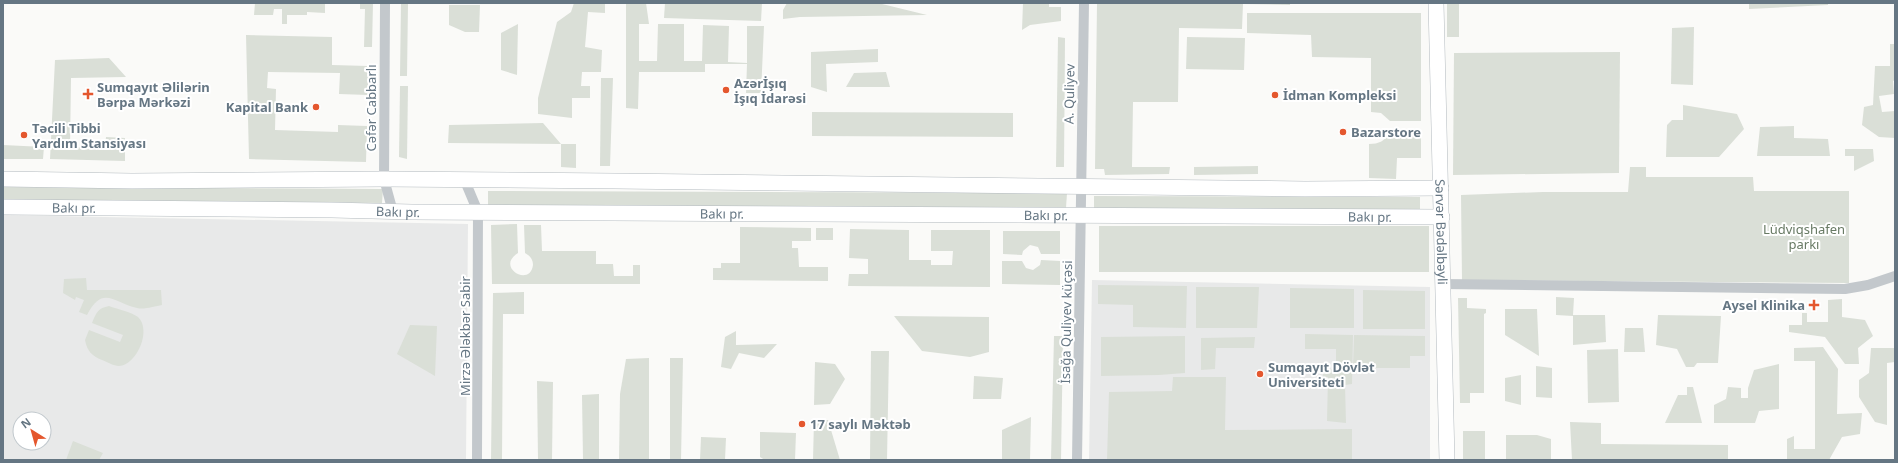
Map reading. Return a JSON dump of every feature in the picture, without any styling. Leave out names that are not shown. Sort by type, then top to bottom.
[{"type":"street","name":"Cəfər Cabbarlı","points":[[385,3],[384,180],[393,212]]},
{"type":"street","name":"A. Quliyev","points":[[1080,185],[1084,3]]},
{"type":"street","name":"Sərvər Bədəlbəyli","points":[[1436,3],[1448,460]]},
{"type":"street","name":"Bakı pr.","points":[[3,179],[132,181],[384,180],[1080,185],[1305,189],[1441,188]]},
{"type":"street","points":[[465,181],[478,212]]},
{"type":"street","name":"İsağa Quliyev küçəsi","points":[[1077,460],[1080,185]]},
{"type":"street","name":"Bakı pr.","points":[[3,207],[393,212],[1442,217]]},
{"type":"street","name":"Mirzə Ələkbər Sabir","points":[[477,460],[478,212]]},
{"type":"street","points":[[1443,284],[1845,288],[1862,286],[1895,276]]},
{"type":"shaded area","points":[[3,215],[468,224],[466,460],[3,460]]},
{"type":"shaded area","name":"Sumqayıt Dövlət Universiteti","points":[[1092,280],[1430,287],[1430,460],[1089,460]]},
{"type":"green space","points":[[255,3],[325,3],[325,13],[307,12],[307,15],[287,15],[287,24],[282,24],[282,9],[274,9],[273,15],[254,15]]},
{"type":"green space","points":[[360,3],[373,3],[372,47],[364,47],[365,9],[360,9]]},
{"type":"green space","points":[[401,3],[432,3],[408,4],[407,76],[400,76]]},
{"type":"green space","points":[[574,3],[605,3],[605,13],[588,12],[585,47],[602,50],[601,72],[582,72],[581,86],[590,86],[590,98],[572,98],[572,118],[538,114],[538,98],[557,22],[571,12]]},
{"type":"green space","points":[[626,3],[646,3],[649,24],[639,24],[639,61],[657,61],[658,24],[684,24],[684,61],[702,61],[703,25],[729,26],[728,62],[747,63],[747,26],[764,26],[761,93],[746,93],[747,64],[705,64],[705,72],[639,72],[638,109],[626,108]]},
{"type":"green space","points":[[665,3],[762,3],[761,21],[664,18]]},
{"type":"green space","points":[[787,3],[878,3],[927,15],[800,17],[783,19],[783,10]]},
{"type":"green space","points":[[1023,3],[1049,3],[1049,7],[1061,7],[1061,21],[1030,25],[1022,30]]},
{"type":"green space","points":[[1097,3],[1290,3],[1290,5],[1243,4],[1242,29],[1179,28],[1178,102],[1133,102],[1132,167],[1170,167],[1169,174],[1105,175],[1104,169],[1095,169]]},
{"type":"green space","points":[[1447,3],[1459,3],[1459,37],[1447,37]]},
{"type":"green space","points":[[1749,3],[1828,3],[1828,5],[1749,9]]},
{"type":"green space","points":[[449,5],[480,5],[479,32],[465,32],[449,25]]},
{"type":"green space","points":[[1247,13],[1421,13],[1421,121],[1390,121],[1381,113],[1371,112],[1371,58],[1312,57],[1311,35],[1247,33]]},
{"type":"green space","points":[[518,24],[517,75],[501,70],[501,33]]},
{"type":"green space","points":[[1694,27],[1693,85],[1671,84],[1672,28]]},
{"type":"green space","points":[[246,35],[332,37],[332,65],[368,66],[368,95],[339,94],[340,73],[268,72],[267,88],[276,89],[275,130],[338,132],[338,125],[367,126],[366,162],[249,159]]},
{"type":"green space","points":[[1058,37],[1065,38],[1064,167],[1056,167]]},
{"type":"green space","points":[[1187,37],[1245,38],[1244,70],[1186,69]]},
{"type":"green space","points":[[1890,44],[1895,44],[1895,80],[1893,81],[1894,94],[1879,96],[1882,112],[1895,111],[1895,138],[1879,137],[1862,125],[1864,107],[1873,105],[1875,66],[1890,66]]},
{"type":"green space","points":[[878,49],[878,62],[826,64],[827,92],[811,87],[811,52]]},
{"type":"green space","points":[[1620,52],[1619,173],[1453,175],[1454,53]]},
{"type":"green space","points":[[109,58],[126,77],[71,78],[70,147],[105,148],[106,137],[125,138],[125,161],[50,159],[55,60]]},
{"type":"green space","points":[[886,72],[890,87],[846,87],[854,73]]},
{"type":"green space","points":[[601,78],[613,78],[610,166],[600,166]]},
{"type":"green space","points":[[400,86],[408,86],[407,159],[399,157]]},
{"type":"green space","points":[[1683,105],[1737,114],[1744,129],[1719,157],[1666,157],[1667,125],[1672,120],[1683,120]]},
{"type":"green space","points":[[812,112],[1013,113],[1013,137],[812,136]]},
{"type":"green space","points":[[543,123],[561,144],[448,143],[449,125]]},
{"type":"green space","points":[[1794,126],[1794,138],[1828,139],[1830,156],[1757,156],[1760,127]]},
{"type":"green space","points":[[1390,132],[1421,132],[1421,158],[1397,158],[1396,179],[1369,178],[1369,144],[1381,141],[1386,138]]},
{"type":"green space","points":[[561,144],[576,144],[576,168],[561,167]]},
{"type":"green space","points":[[3,145],[44,147],[43,159],[3,159]]},
{"type":"green space","points":[[1845,149],[1873,149],[1874,161],[1854,171],[1854,156],[1845,156]]},
{"type":"green space","points":[[1258,166],[1258,174],[1194,175],[1194,167]]},
{"type":"green space","name":"Lüdviqshafen parkı","points":[[1630,167],[1646,167],[1646,177],[1753,177],[1754,191],[1849,191],[1849,283],[1462,280],[1461,195],[1543,192],[1628,192]]},
{"type":"green space","points":[[3,187],[383,189],[382,203],[3,200]]},
{"type":"green space","points":[[488,191],[1067,193],[1066,208],[488,205]]},
{"type":"green space","points":[[1094,196],[1420,197],[1420,210],[1094,208]]},
{"type":"green space","points":[[517,224],[518,253],[512,258],[510,264],[516,273],[526,275],[531,272],[533,265],[531,258],[525,253],[524,225],[541,225],[542,251],[596,251],[596,264],[613,264],[614,276],[633,276],[633,265],[640,265],[640,284],[492,284],[491,225]]},
{"type":"green space","points":[[1099,226],[1429,226],[1429,272],[1099,272]]},
{"type":"green space","points":[[740,227],[811,228],[811,241],[792,241],[792,248],[798,248],[799,267],[828,267],[828,281],[713,280],[713,268],[721,268],[721,263],[740,263]]},
{"type":"green space","points":[[816,228],[833,228],[833,240],[816,240]]},
{"type":"green space","points":[[850,229],[909,230],[909,260],[931,260],[931,265],[952,265],[953,251],[931,251],[931,230],[990,230],[990,287],[848,286],[849,274],[868,274],[868,259],[849,258]]},
{"type":"green space","points":[[1003,231],[1060,231],[1060,254],[1041,254],[1038,247],[1030,245],[1023,251],[1022,255],[1003,254]]},
{"type":"green space","points":[[1041,260],[1060,261],[1060,285],[1002,284],[1002,261],[1022,261],[1026,268],[1033,270],[1040,265]]},
{"type":"green space","points":[[86,278],[87,290],[161,290],[162,305],[140,308],[129,306],[109,298],[104,298],[98,300],[87,315],[79,312],[84,300],[76,297],[75,300],[63,293],[64,279]]},
{"type":"green space","points":[[1098,285],[1187,286],[1186,328],[1133,327],[1133,305],[1098,304]]},
{"type":"green space","points":[[1196,287],[1259,287],[1257,328],[1196,328]]},
{"type":"green space","points":[[1290,288],[1354,289],[1354,328],[1290,328]]},
{"type":"green space","points":[[1363,290],[1425,291],[1425,329],[1363,329]]},
{"type":"green space","points":[[524,292],[524,314],[503,314],[502,460],[491,460],[493,293]]},
{"type":"green space","points":[[1556,297],[1574,298],[1573,315],[1605,315],[1606,342],[1573,345],[1573,316],[1556,315]]},
{"type":"green space","points":[[1458,298],[1467,298],[1467,308],[1486,309],[1486,313],[1484,314],[1484,393],[1470,393],[1470,403],[1460,403]]},
{"type":"green space","points":[[1842,299],[1842,317],[1865,320],[1873,336],[1858,348],[1859,364],[1845,364],[1825,337],[1789,332],[1789,325],[1802,325],[1802,313],[1807,313],[1807,322],[1828,322],[1828,300]]},
{"type":"green space","points":[[109,306],[135,315],[142,323],[143,338],[137,353],[132,360],[119,366],[110,364],[93,355],[87,347],[85,340],[89,330],[120,342],[123,335],[92,323],[95,316],[102,308]]},
{"type":"green space","points":[[1505,309],[1537,309],[1539,356],[1505,335]]},
{"type":"green space","points":[[1658,315],[1721,316],[1718,363],[1697,363],[1694,367],[1686,367],[1677,349],[1656,345]]},
{"type":"green space","points":[[894,316],[989,317],[989,352],[970,357],[922,351]]},
{"type":"green space","points":[[410,325],[437,326],[435,376],[397,354]]},
{"type":"green space","points":[[1625,328],[1643,328],[1645,352],[1624,352]]},
{"type":"green space","points":[[736,331],[736,345],[777,344],[764,358],[739,353],[731,369],[721,367],[725,337]]},
{"type":"green space","points":[[1305,334],[1353,335],[1352,384],[1345,385],[1346,423],[1327,421],[1328,377],[1323,377],[1323,369],[1336,369],[1336,349],[1305,349]]},
{"type":"green space","points":[[1354,335],[1425,336],[1425,356],[1410,356],[1410,368],[1353,368]]},
{"type":"green space","points":[[1054,336],[1063,336],[1061,460],[1051,460]]},
{"type":"green space","points":[[1185,336],[1185,373],[1101,376],[1101,337]]},
{"type":"green space","points":[[1255,337],[1254,348],[1216,348],[1215,369],[1201,370],[1201,338]]},
{"type":"green space","points":[[1823,347],[1838,369],[1837,414],[1862,413],[1860,434],[1842,437],[1829,460],[1787,460],[1787,439],[1794,436],[1794,449],[1815,449],[1815,361],[1794,361],[1794,348]]},
{"type":"green space","points":[[1871,348],[1895,348],[1895,362],[1887,363],[1887,425],[1875,422],[1859,397],[1859,380],[1869,373]]},
{"type":"green space","points":[[1618,349],[1619,402],[1588,403],[1587,350]]},
{"type":"green space","points":[[871,351],[889,351],[887,460],[870,460]]},
{"type":"green space","points":[[649,358],[649,460],[619,460],[620,394],[626,359]]},
{"type":"green space","points":[[670,358],[683,358],[681,460],[670,460]]},
{"type":"green space","points":[[815,362],[835,364],[845,379],[830,404],[814,405]]},
{"type":"green space","points":[[1779,364],[1779,409],[1759,411],[1755,423],[1714,423],[1714,405],[1726,399],[1728,387],[1741,388],[1741,398],[1748,398],[1748,388],[1754,370]]},
{"type":"green space","points":[[1536,366],[1552,368],[1552,398],[1536,397]]},
{"type":"green space","points":[[1521,375],[1521,405],[1505,401],[1505,378]]},
{"type":"green space","points":[[974,376],[1003,378],[1001,399],[973,399]]},
{"type":"green space","points":[[1173,377],[1226,377],[1225,430],[1352,429],[1352,460],[1107,460],[1109,392],[1172,391]]},
{"type":"green space","points":[[537,381],[553,382],[552,460],[538,460]]},
{"type":"green space","points":[[1687,387],[1693,387],[1702,423],[1665,423],[1678,395],[1687,395]]},
{"type":"green space","points":[[599,394],[599,460],[583,460],[582,395]]},
{"type":"green space","points":[[1031,417],[1030,460],[1002,460],[1002,430]]},
{"type":"green space","points":[[814,420],[828,420],[840,460],[813,460]]},
{"type":"green space","points":[[1570,422],[1601,423],[1601,444],[1728,445],[1728,460],[1572,460]]},
{"type":"green space","points":[[1463,431],[1485,431],[1485,460],[1463,460]]},
{"type":"green space","points":[[760,432],[796,433],[795,460],[765,460],[760,457]]},
{"type":"green space","points":[[1506,435],[1537,435],[1551,439],[1551,460],[1506,460]]},
{"type":"green space","points":[[701,437],[726,438],[725,460],[700,460]]},
{"type":"green space","points":[[73,441],[103,453],[99,460],[66,460]]},
{"type":"place","name":"Azərİşıq İşıq İdarəsi","points":[[726,90]]},
{"type":"place","name":"Sumqayıt Əlilərin Bərpa Mərkəzi","points":[[88,94]]},
{"type":"place","name":"İdman Kompleksi","points":[[1275,95]]},
{"type":"place","name":"Kapital Bank","points":[[316,107]]},
{"type":"place","name":"Bazarstore","points":[[1343,132]]},
{"type":"place","name":"Təcili Tibbi Yardım Stansiyası","points":[[24,135]]},
{"type":"place","name":"Aysel Klinika","points":[[1814,305]]},
{"type":"place","name":"Sumqayıt Dövlət Universiteti","points":[[1260,374]]},
{"type":"place","name":"17 saylı Məktəb","points":[[802,424]]}]
